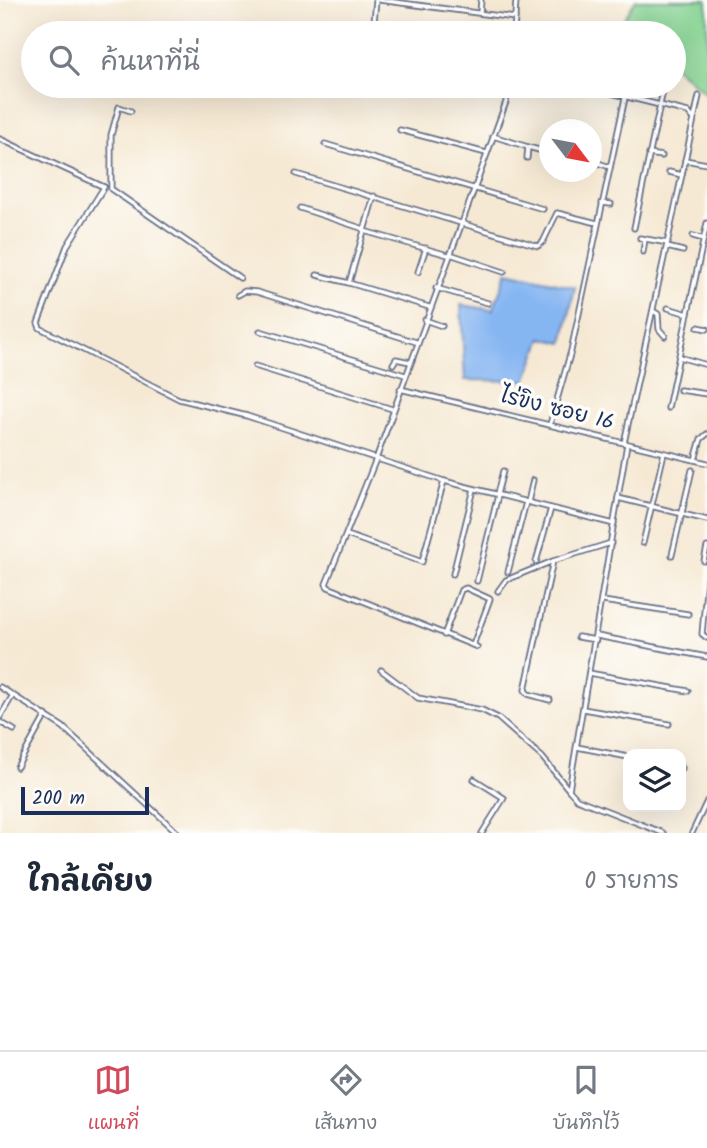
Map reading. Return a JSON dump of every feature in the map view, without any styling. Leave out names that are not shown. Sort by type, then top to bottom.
[{"type":"street","points":[[374,21],[377,0],[414,2],[515,18]]},
{"type":"street","points":[[448,9],[449,0]]},
{"type":"street","points":[[480,13],[481,0]]},
{"type":"street","points":[[515,21],[516,0]]},
{"type":"street","points":[[569,790],[603,600],[625,443],[699,96]]},
{"type":"street","points":[[444,635],[461,590],[466,588],[490,599],[475,646],[444,635],[328,587],[326,584],[376,459],[505,98]]},
{"type":"street","points":[[550,424],[571,351],[625,98],[688,112],[694,120]]},
{"type":"street","points":[[634,228],[662,98]]},
{"type":"street","points":[[131,111],[119,107],[114,121],[106,187],[67,246],[38,323],[40,328],[179,399],[247,415],[444,481],[614,524]]},
{"type":"street","points":[[400,130],[486,153]]},
{"type":"street","points":[[493,136],[539,150]]},
{"type":"street","points":[[0,139],[106,187],[240,278]]},
{"type":"street","points":[[324,144],[543,209]]},
{"type":"street","points":[[527,158],[528,147]]},
{"type":"street","points":[[649,154],[662,156]]},
{"type":"street","points":[[685,160],[707,164]]},
{"type":"street","points":[[602,164],[610,167]]},
{"type":"street","points":[[669,172],[682,175]]},
{"type":"street","points":[[296,174],[538,246],[543,242],[558,213],[597,223]]},
{"type":"street","points":[[605,189],[611,191]]},
{"type":"street","points":[[349,283],[374,196]]},
{"type":"street","points":[[602,202],[611,204]]},
{"type":"street","points":[[300,208],[504,272]]},
{"type":"street","points":[[668,408],[707,223]]},
{"type":"street","points":[[693,236],[705,240]]},
{"type":"street","points":[[643,251],[643,238],[683,251]]},
{"type":"street","points":[[418,272],[426,248]]},
{"type":"street","points":[[317,275],[429,307]]},
{"type":"street","points":[[436,288],[488,303]]},
{"type":"street","points":[[238,295],[245,291],[257,292],[417,342]]},
{"type":"street","points":[[668,309],[688,314]]},
{"type":"street","points":[[653,311],[657,314],[659,329],[665,336]]},
{"type":"street","points":[[424,320],[442,326]]},
{"type":"street","points":[[698,327],[707,329]]},
{"type":"street","points":[[260,331],[405,375]]},
{"type":"street","points":[[679,357],[707,365]]},
{"type":"street","points":[[393,364],[396,359],[410,362]]},
{"type":"street","points":[[255,366],[392,409]]},
{"type":"street","name":"ไร่ขิง ซอย 16","points":[[400,388],[707,463]]},
{"type":"street","points":[[680,390],[707,395],[706,402]]},
{"type":"street","points":[[695,460],[701,439],[707,433]]},
{"type":"street","points":[[643,543],[664,453]]},
{"type":"street","points":[[672,555],[692,470]]},
{"type":"street","points":[[477,581],[503,471]]},
{"type":"street","points":[[508,572],[533,480]]},
{"type":"street","points":[[346,535],[422,562],[444,481]]},
{"type":"street","points":[[453,574],[474,489]]},
{"type":"street","points":[[618,498],[707,520]]},
{"type":"street","points":[[536,562],[551,508]]},
{"type":"street","points":[[498,591],[506,580],[553,561],[611,543]]},
{"type":"street","points":[[704,561],[707,547]]},
{"type":"street","points":[[550,700],[528,694],[525,690],[553,561]]},
{"type":"street","points":[[707,579],[702,634],[707,638]]},
{"type":"street","points":[[603,600],[688,614]]},
{"type":"street","points":[[578,637],[707,657]]},
{"type":"street","points":[[381,670],[418,698],[482,710],[498,718],[542,757],[577,799],[663,833]]},
{"type":"street","points":[[589,673],[688,691]]},
{"type":"street","points":[[0,687],[46,715],[178,833]]},
{"type":"street","points":[[13,695],[0,720],[14,730]]},
{"type":"street","points":[[583,709],[670,724]]},
{"type":"street","points":[[17,768],[46,715]]},
{"type":"street","points":[[577,747],[623,756]]},
{"type":"street","points":[[474,779],[504,798],[482,833]]},
{"type":"street","points":[[692,832],[707,801]]},
{"type":"green space","points":[[636,0],[707,0],[707,95],[686,77],[686,21],[622,21]]},
{"type":"water","points":[[507,272],[575,287],[563,343],[542,338],[526,381],[465,380],[461,305],[493,310]]}]
